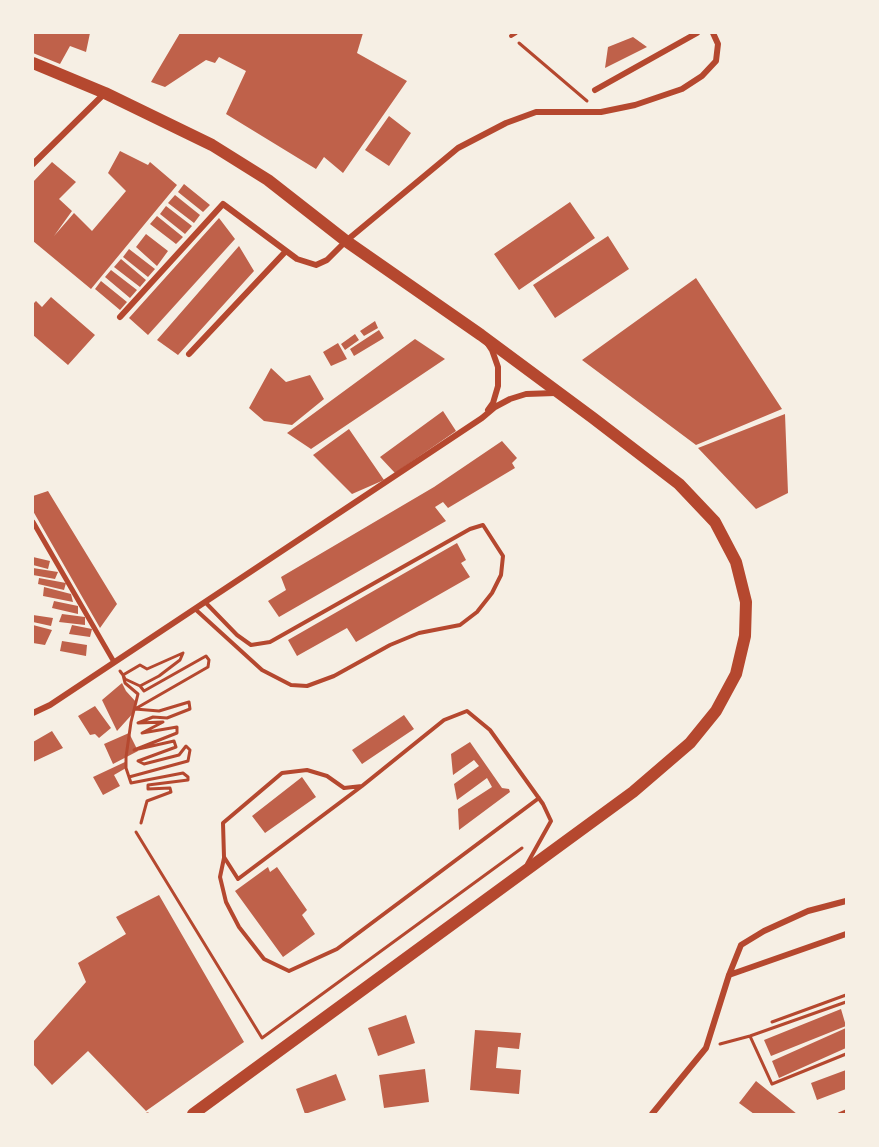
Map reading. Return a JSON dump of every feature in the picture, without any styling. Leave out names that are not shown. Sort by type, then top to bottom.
[{"type":"main road","points":[[33,63],[105,93],[212,145],[268,180],[346,241],[481,335],[679,484],[715,522],[736,562],[746,602],[745,636],[736,674],[716,711],[690,743],[633,792],[193,1114]]},
{"type":"street","points":[[595,90],[697,33]]},
{"type":"street","points":[[120,317],[223,204],[297,259],[316,265],[327,260],[346,241],[458,148],[506,123],[536,112],[601,112],[635,105],[682,89],[702,76],[716,61],[718,44],[713,33]]},
{"type":"street","points":[[33,164],[105,93]]},
{"type":"street","points":[[189,354],[286,251]]},
{"type":"street","points":[[481,335],[492,350],[498,367],[498,386],[493,403],[482,418]]},
{"type":"street","points":[[33,713],[50,705],[495,408],[518,397],[542,392],[559,394]]},
{"type":"street","points":[[33,522],[114,662]]},
{"type":"street","points":[[652,1114],[706,1048],[741,945],[764,931],[808,911],[846,901]]},
{"type":"street","points":[[729,975],[846,934]]},
{"type":"lane","points":[[511,36],[516,33]]},
{"type":"lane","points":[[195,609],[262,670],[291,684],[307,686],[334,676],[390,645],[419,633],[460,625],[477,612],[492,593],[501,576],[503,556],[483,525],[470,529],[270,642],[251,645],[237,635],[205,602]]},
{"type":"lane","points":[[224,857],[238,879],[362,786],[444,720],[468,711],[490,730],[539,798],[551,821],[520,875]]},
{"type":"lane","points":[[362,786],[344,788],[327,776],[307,770],[282,773],[223,823],[224,857],[220,877],[226,902],[239,927],[264,959],[290,971],[337,949],[539,798]]},
{"type":"path","points":[[511,36],[601,112]]},
{"type":"path","points":[[123,675],[140,665],[147,669],[183,653],[180,660],[159,676],[140,686]]},
{"type":"path","points":[[114,662],[125,679],[140,686],[144,691],[206,656],[209,660],[208,667],[135,709]]},
{"type":"path","points":[[123,675],[125,683],[138,694],[126,757],[126,768],[132,783],[183,773],[189,777],[188,780],[148,785],[148,789],[170,788],[171,792],[147,801],[141,823]]},
{"type":"path","points":[[129,777],[188,761],[190,750],[186,747],[179,755],[144,764],[138,761],[176,747],[174,741],[134,750],[177,733],[177,727],[142,733],[163,722],[138,723],[153,717],[167,718],[190,709],[189,702],[159,711],[135,709]]},
{"type":"path","points":[[136,832],[262,1038],[548,829]]},
{"type":"path","points":[[772,1022],[846,995]]},
{"type":"path","points":[[706,1048],[750,1036],[846,1002]]},
{"type":"path","points":[[750,1036],[772,1084],[846,1054]]},
{"type":"path","points":[[839,1114],[846,1111]]},
{"type":"building","points":[[33,33],[90,33],[86,52],[70,46],[60,64],[33,53]]},
{"type":"building","points":[[180,33],[363,33],[357,53],[407,81],[343,173],[324,157],[316,169],[226,114],[246,71],[219,57],[215,63],[206,60],[165,87],[151,82]]},
{"type":"building","points":[[633,37],[647,47],[605,68],[608,47]]},
{"type":"building","points":[[389,116],[411,133],[389,166],[365,150]]},
{"type":"building","points":[[120,151],[148,165],[150,162],[177,185],[91,289],[33,241],[33,182],[52,162],[76,182],[59,199],[72,211],[54,236],[74,213],[92,231],[126,191],[108,173]]},
{"type":"building","points":[[184,184],[210,205],[203,212],[178,192]]},
{"type":"building","points":[[175,195],[200,215],[194,223],[168,203]]},
{"type":"building","points":[[570,202],[595,238],[519,290],[494,254]]},
{"type":"building","points":[[166,206],[192,226],[185,234],[160,214]]},
{"type":"building","points":[[157,216],[183,237],[176,244],[150,224]]},
{"type":"building","points":[[219,218],[235,239],[148,335],[129,318]]},
{"type":"building","points":[[146,234],[168,251],[157,266],[136,247]]},
{"type":"building","points":[[608,236],[629,269],[555,318],[533,285]]},
{"type":"building","points":[[239,246],[254,271],[178,355],[157,340]]},
{"type":"building","points":[[129,249],[155,269],[148,277],[123,257]]},
{"type":"building","points":[[121,259],[146,280],[140,287],[114,267]]},
{"type":"building","points":[[111,270],[137,290],[130,298],[105,277]]},
{"type":"building","points":[[696,278],[782,409],[696,445],[582,360]]},
{"type":"building","points":[[101,281],[127,302],[120,310],[95,289]]},
{"type":"building","points":[[51,297],[95,335],[68,365],[33,335],[33,304],[36,301],[42,307]]},
{"type":"building","points":[[375,321],[378,328],[364,336],[360,331]]},
{"type":"building","points":[[379,330],[384,338],[354,356],[350,349]]},
{"type":"building","points":[[355,334],[359,340],[345,350],[341,344]]},
{"type":"building","points":[[415,339],[445,359],[311,449],[287,433]]},
{"type":"building","points":[[338,343],[347,359],[331,366],[323,352]]},
{"type":"building","points":[[271,368],[286,382],[310,375],[324,399],[292,425],[264,421],[249,408]]},
{"type":"building","points":[[443,411],[456,431],[395,473],[380,457]]},
{"type":"building","points":[[785,414],[788,493],[756,509],[698,448]]},
{"type":"building","points":[[349,429],[384,480],[352,494],[313,455]]},
{"type":"building","points":[[502,441],[517,458],[512,463],[515,468],[448,508],[443,502],[435,507],[446,521],[279,617],[268,601],[286,590],[281,577],[434,487]]},
{"type":"building","points":[[48,491],[117,604],[100,628],[33,511],[33,496]]},
{"type":"building","points":[[457,543],[466,560],[461,563],[470,577],[356,642],[347,628],[297,656],[288,640]]},
{"type":"building","points":[[33,557],[50,561],[48,569],[33,565]]},
{"type":"building","points":[[33,568],[58,572],[55,579],[33,575]]},
{"type":"building","points":[[39,578],[66,583],[64,590],[38,584]]},
{"type":"building","points":[[44,587],[71,594],[73,602],[43,596]]},
{"type":"building","points":[[54,601],[78,606],[78,614],[52,608]]},
{"type":"building","points":[[62,614],[85,617],[85,625],[59,622]]},
{"type":"building","points":[[33,615],[53,618],[51,626],[33,622]]},
{"type":"building","points":[[33,625],[52,630],[45,645],[33,643]]},
{"type":"building","points":[[72,625],[92,629],[90,637],[69,634]]},
{"type":"building","points":[[62,641],[87,645],[86,656],[60,651]]},
{"type":"building","points":[[122,683],[136,702],[135,711],[117,731],[102,700]]},
{"type":"building","points":[[95,706],[111,728],[99,738],[95,734],[90,735],[78,716]]},
{"type":"building","points":[[404,715],[414,729],[362,764],[352,750]]},
{"type":"building","points":[[52,731],[63,748],[33,762],[33,742]]},
{"type":"building","points":[[129,733],[138,751],[113,764],[104,744]]},
{"type":"building","points":[[470,742],[502,788],[509,789],[510,792],[459,830],[458,809],[492,787],[487,778],[457,800],[454,784],[479,766],[474,760],[453,775],[451,754]]},
{"type":"building","points":[[125,762],[126,768],[114,775],[120,786],[103,795],[93,777]]},
{"type":"building","points":[[302,777],[316,797],[265,833],[252,816]]},
{"type":"building","points":[[268,867],[270,872],[277,867],[307,910],[302,915],[315,934],[283,957],[235,891]]},
{"type":"building","points":[[159,895],[244,1042],[146,1111],[88,1051],[52,1085],[33,1064],[33,1042],[86,982],[78,963],[126,934],[116,917]]},
{"type":"building","points":[[841,1009],[846,1026],[771,1056],[764,1040]]},
{"type":"building","points":[[406,1015],[415,1043],[378,1056],[368,1028]]},
{"type":"building","points":[[846,1028],[846,1048],[779,1078],[772,1061]]},
{"type":"building","points":[[475,1030],[521,1033],[519,1049],[498,1047],[496,1068],[521,1070],[519,1094],[470,1090]]},
{"type":"building","points":[[425,1069],[429,1102],[384,1108],[379,1075]]},
{"type":"building","points":[[846,1070],[846,1089],[817,1100],[811,1083]]},
{"type":"building","points":[[336,1074],[346,1100],[305,1114],[296,1089]]},
{"type":"building","points":[[756,1081],[797,1114],[754,1114],[739,1103]]}]
